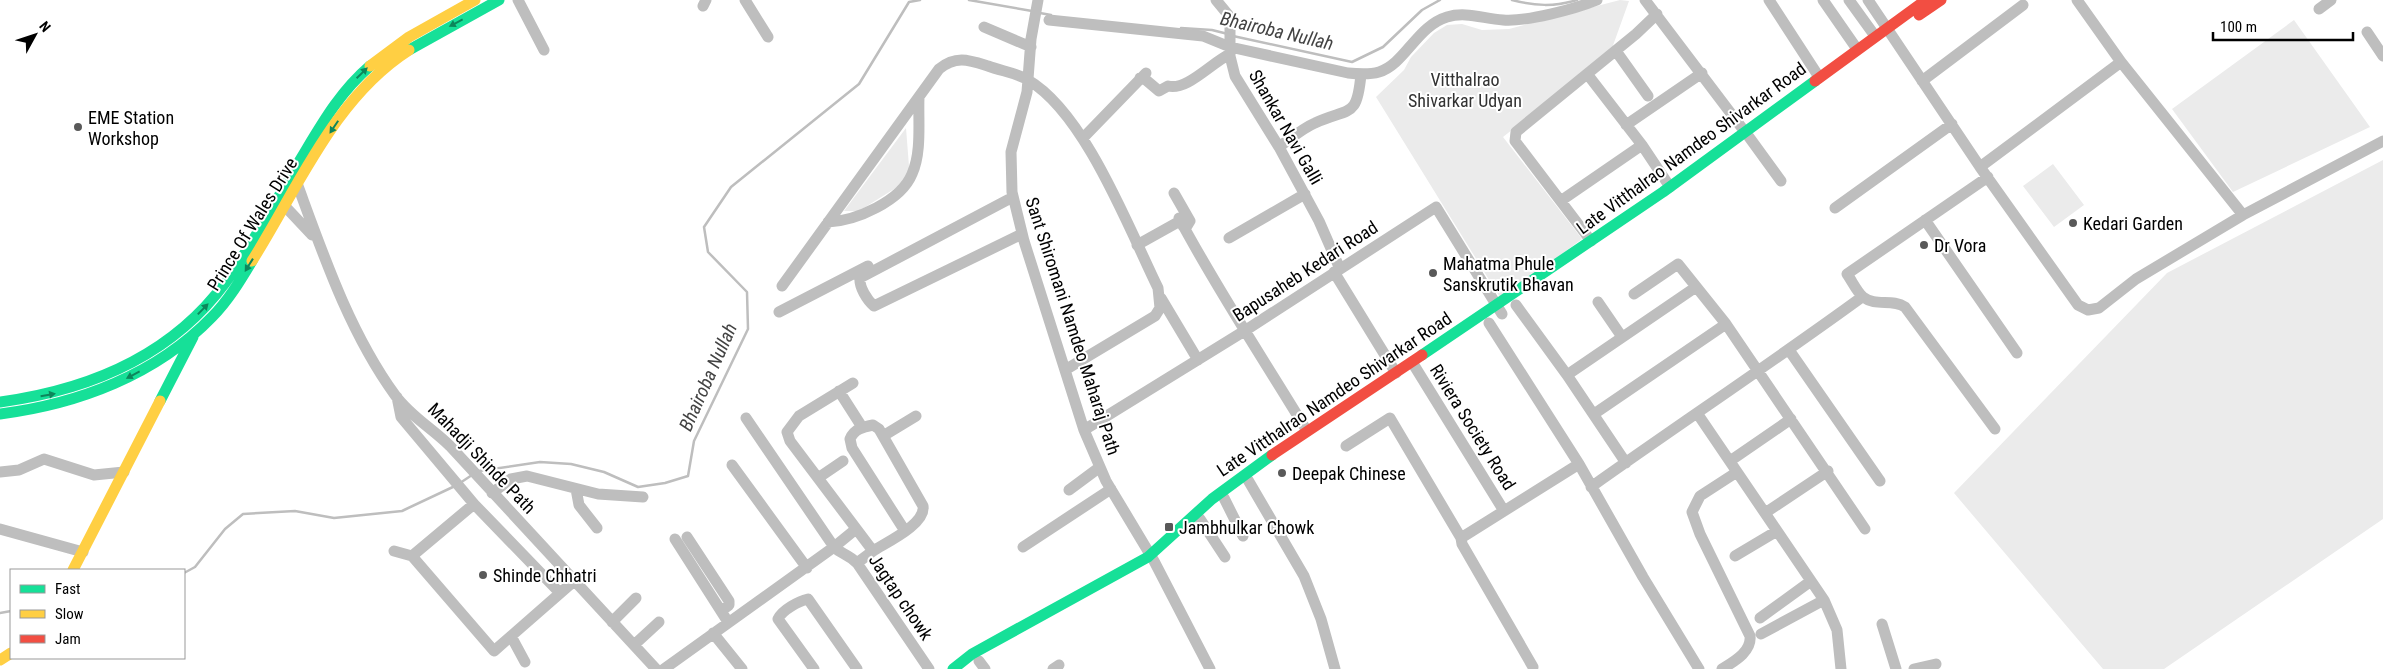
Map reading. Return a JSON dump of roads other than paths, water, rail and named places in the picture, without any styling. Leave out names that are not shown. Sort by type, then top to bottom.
[{"type":"main road","name":"Prince Of Wales Drive","points":[[293,183],[323,123],[350,86],[377,59],[414,32],[475,0]]},
{"type":"main road","name":"Prince Of Wales Drive","points":[[0,414],[60,404],[104,390],[146,368],[223,304],[293,183],[358,93],[384,68],[420,42],[499,0]]},
{"type":"main road","name":"Late Vitthalrao Namdeo Shivarkar Road","points":[[967,669],[982,665],[1152,558],[1248,480],[1414,366],[1500,310],[1592,241],[1747,134],[1857,49],[1876,36],[1889,32],[1926,0]]},
{"type":"main road","name":"Late Vitthalrao Namdeo Shivarkar Road","points":[[953,669],[972,654],[1152,558],[1222,491],[1396,373],[1414,366],[1489,323],[1500,310],[1516,305],[1747,134],[1889,32],[1940,0]]},
{"type":"main road","name":"Prince Of Wales Drive","points":[[0,402],[57,394],[99,380],[190,330]]},
{"type":"main road","points":[[74,569],[124,472],[190,330]]},
{"type":"street","points":[[518,0],[544,50]]},
{"type":"street","points":[[745,0],[768,37]]},
{"type":"street","name":"Sant Shiromani Namdeo Maharaj Path","points":[[1038,0],[1031,43],[1028,80],[1011,152],[1012,194],[1022,234],[1084,430],[1111,489],[1152,558],[1210,669]]},
{"type":"street","name":"Shankar Navi Galli","points":[[1216,0],[1230,17],[1230,50],[1235,76],[1279,147],[1320,222],[1337,271],[1396,373]]},
{"type":"street","points":[[1049,20],[1203,36],[1230,50],[1348,74],[1361,74],[1380,72],[1391,65],[1418,36],[1444,18],[1459,14],[1518,20],[1597,0]]},
{"type":"street","points":[[1645,0],[1702,73],[1781,181]]},
{"type":"street","points":[[1769,0],[1819,77]]},
{"type":"street","points":[[1823,0],[1857,49]]},
{"type":"street","points":[[1849,0],[1876,36]]},
{"type":"street","points":[[1868,0],[1980,167],[2078,305],[2088,310],[2100,308],[2136,278],[2243,214],[2383,141]]},
{"type":"street","points":[[2077,0],[2121,62],[2243,214]]},
{"type":"street","points":[[2319,9],[2331,0]]},
{"type":"street","points":[[1922,81],[2023,5]]},
{"type":"street","points":[[1592,241],[1515,141],[1514,136],[1516,132],[1588,75],[1657,14]]},
{"type":"street","points":[[984,27],[1031,43]]},
{"type":"street","points":[[2367,32],[2383,56]]},
{"type":"street","points":[[1083,138],[1143,76],[1159,92],[1168,86],[1176,88],[1186,85],[1230,50]]},
{"type":"street","points":[[1616,51],[1648,96]]},
{"type":"street","points":[[782,286],[939,69],[949,60],[969,60],[1028,80],[1069,118],[1083,138],[1137,245],[1161,298],[1198,360]]},
{"type":"street","points":[[1980,167],[2121,62]]},
{"type":"street","points":[[1626,125],[1702,73]]},
{"type":"street","points":[[1279,147],[1315,123],[1348,111],[1355,106],[1359,95],[1361,74]]},
{"type":"street","points":[[1588,75],[1642,144],[1670,187]]},
{"type":"street","points":[[828,222],[843,222],[868,212],[900,189],[912,175],[916,161],[919,96]]},
{"type":"street","points":[[1835,208],[1952,124]]},
{"type":"street","points":[[1562,200],[1602,175],[1642,144]]},
{"type":"street","points":[[1988,177],[1848,274],[1862,297],[1880,303],[1899,303],[1905,307],[1995,430]]},
{"type":"street","name":"Mahadji Shinde Path","points":[[293,183],[370,356],[397,398],[449,445],[656,669]]},
{"type":"street","points":[[1012,194],[860,278],[860,282],[874,306],[1022,234]]},
{"type":"street","points":[[778,312],[1012,194]]},
{"type":"street","points":[[1174,194],[1190,221],[1187,226],[1181,221]]},
{"type":"street","points":[[1229,238],[1304,194]]},
{"type":"street","name":"Mahadji Shinde Path","points":[[281,202],[306,226],[320,247]]},
{"type":"street","name":"Bapusaheb Kedari Road","points":[[1084,430],[1246,330],[1436,207],[1500,310]]},
{"type":"street","points":[[1925,220],[2017,353]]},
{"type":"street","points":[[1137,245],[1181,221]]},
{"type":"street","points":[[1181,221],[1219,291],[1246,330],[1308,431]]},
{"type":"street","points":[[1634,294],[1678,264],[1726,324],[1828,471],[1865,529]]},
{"type":"street","points":[[1567,374],[1696,286]]},
{"type":"street","points":[[1591,487],[1759,372],[1862,297]]},
{"type":"street","points":[[1065,370],[1145,324],[1155,316],[1160,308],[1161,298]]},
{"type":"street","points":[[1598,302],[1622,337]]},
{"type":"street","points":[[1516,305],[1567,374],[1626,463]]},
{"type":"street","points":[[1489,323],[1579,464],[1699,669]]},
{"type":"street","points":[[1594,414],[1726,324]]},
{"type":"street","points":[[1789,350],[1880,481]]},
{"type":"street","name":"Riviera Society Road","points":[[1414,366],[1504,511]]},
{"type":"street","points":[[853,382],[799,416],[788,432],[790,441],[873,551]]},
{"type":"street","points":[[839,391],[862,427]]},
{"type":"street","points":[[397,398],[401,416],[457,484],[474,504],[560,592]]},
{"type":"street","points":[[1697,413],[1824,600],[1837,630],[1842,669]]},
{"type":"street","points":[[883,436],[916,416]]},
{"type":"street","points":[[746,418],[836,549]]},
{"type":"street","points":[[1346,446],[1390,418],[1461,538],[1462,544],[1533,667]]},
{"type":"street","points":[[1730,461],[1791,419]]},
{"type":"street","points":[[858,563],[905,531],[920,519],[924,512],[923,506],[883,436],[873,425],[862,427],[852,434],[850,439],[852,448],[905,531]]},
{"type":"street","points":[[0,472],[19,470],[44,459],[94,475],[124,472]]},
{"type":"street","points":[[818,478],[843,461]]},
{"type":"street","points":[[1461,538],[1579,464]]},
{"type":"street","points":[[732,465],[807,568]]},
{"type":"street","points":[[1069,490],[1100,467]]},
{"type":"street","points":[[1765,513],[1828,471]]},
{"type":"street","points":[[1722,669],[1738,658],[1751,642],[1729,591],[1700,534],[1692,512],[1700,496],[1738,472]]},
{"type":"street","points":[[488,489],[511,479],[527,476],[598,494],[643,497]]},
{"type":"street","points":[[1248,480],[1304,576],[1321,619],[1335,669]]},
{"type":"street","points":[[576,489],[579,505],[597,528]]},
{"type":"street","points":[[1023,547],[1111,489]]},
{"type":"street","points":[[1224,498],[1243,536]]},
{"type":"street","points":[[412,556],[474,504]]},
{"type":"street","points":[[1200,519],[1225,557]]},
{"type":"street","points":[[0,529],[83,552]]},
{"type":"street","points":[[664,669],[728,622],[836,549],[856,529]]},
{"type":"street","points":[[1735,556],[1777,531]]},
{"type":"street","points":[[687,537],[729,601],[729,605],[721,611]]},
{"type":"street","points":[[675,540],[728,622]]},
{"type":"street","name":"Jagtap chowk","points":[[836,549],[847,553],[858,563],[929,669]]},
{"type":"street","points":[[394,551],[412,556],[494,651],[574,581]]},
{"type":"street","points":[[1760,618],[1811,581]]},
{"type":"street","points":[[612,622],[636,598]]},
{"type":"street","points":[[814,669],[778,619],[780,615],[803,600],[808,599],[857,669]]},
{"type":"street","points":[[1761,634],[1824,600]]},
{"type":"street","points":[[634,645],[659,622]]},
{"type":"street","points":[[1882,624],[1896,669]]},
{"type":"street","points":[[713,633],[742,669]]},
{"type":"street","points":[[511,636],[525,662]]},
{"type":"street","points":[[1914,669],[1936,664]]},
{"type":"waterway","name":"Bhairoba Nullah","points":[[479,471],[540,462],[571,464],[604,472],[638,487],[665,483],[688,476],[694,441],[748,329],[747,292],[708,252],[704,227],[731,187],[859,84],[909,2],[920,0]]},
{"type":"waterway","name":"Bhairoba Nullah","points":[[969,0],[1032,11]]},
{"type":"waterway","name":"Bhairoba Nullah","points":[[1233,36],[1352,62],[1383,47],[1422,10],[1440,0]]},
{"type":"waterway","name":"Bhairoba Nullah","points":[[1512,0],[1545,5],[1577,0]]},
{"type":"waterway","name":"Bhairoba Nullah","points":[[1040,13],[1051,15]]},
{"type":"waterway","name":"Bhairoba Nullah","points":[[1181,28],[1212,30],[1228,34]]},
{"type":"waterway","name":"Bhairoba Nullah","points":[[460,483],[472,475]]},
{"type":"waterway","name":"Bhairoba Nullah","points":[[185,572],[195,567],[225,529],[243,514],[295,511],[334,518],[402,511],[455,486]]},
{"type":"waterway","name":"Bhairoba Nullah","points":[[0,613],[10,611]]},
{"type":"place","name":"EME Station Workshop","points":[[78,127]]},
{"type":"place","name":"Kedari Garden","points":[[2073,223]]},
{"type":"place","name":"Dr Vora","points":[[1924,245]]},
{"type":"place","name":"Mahatma Phule Sanskrutik Bhavan","points":[[1433,273]]},
{"type":"place","name":"Deepak Chinese","points":[[1282,473]]},
{"type":"place","name":"Jambhulkar Chowk","points":[[1169,527]]},
{"type":"place","name":"Shinde Chhatri","points":[[483,575]]},
{"type":"park label","name":"Vitthalrao Shivarkar Udyan","points":[[1465,89]]}]
